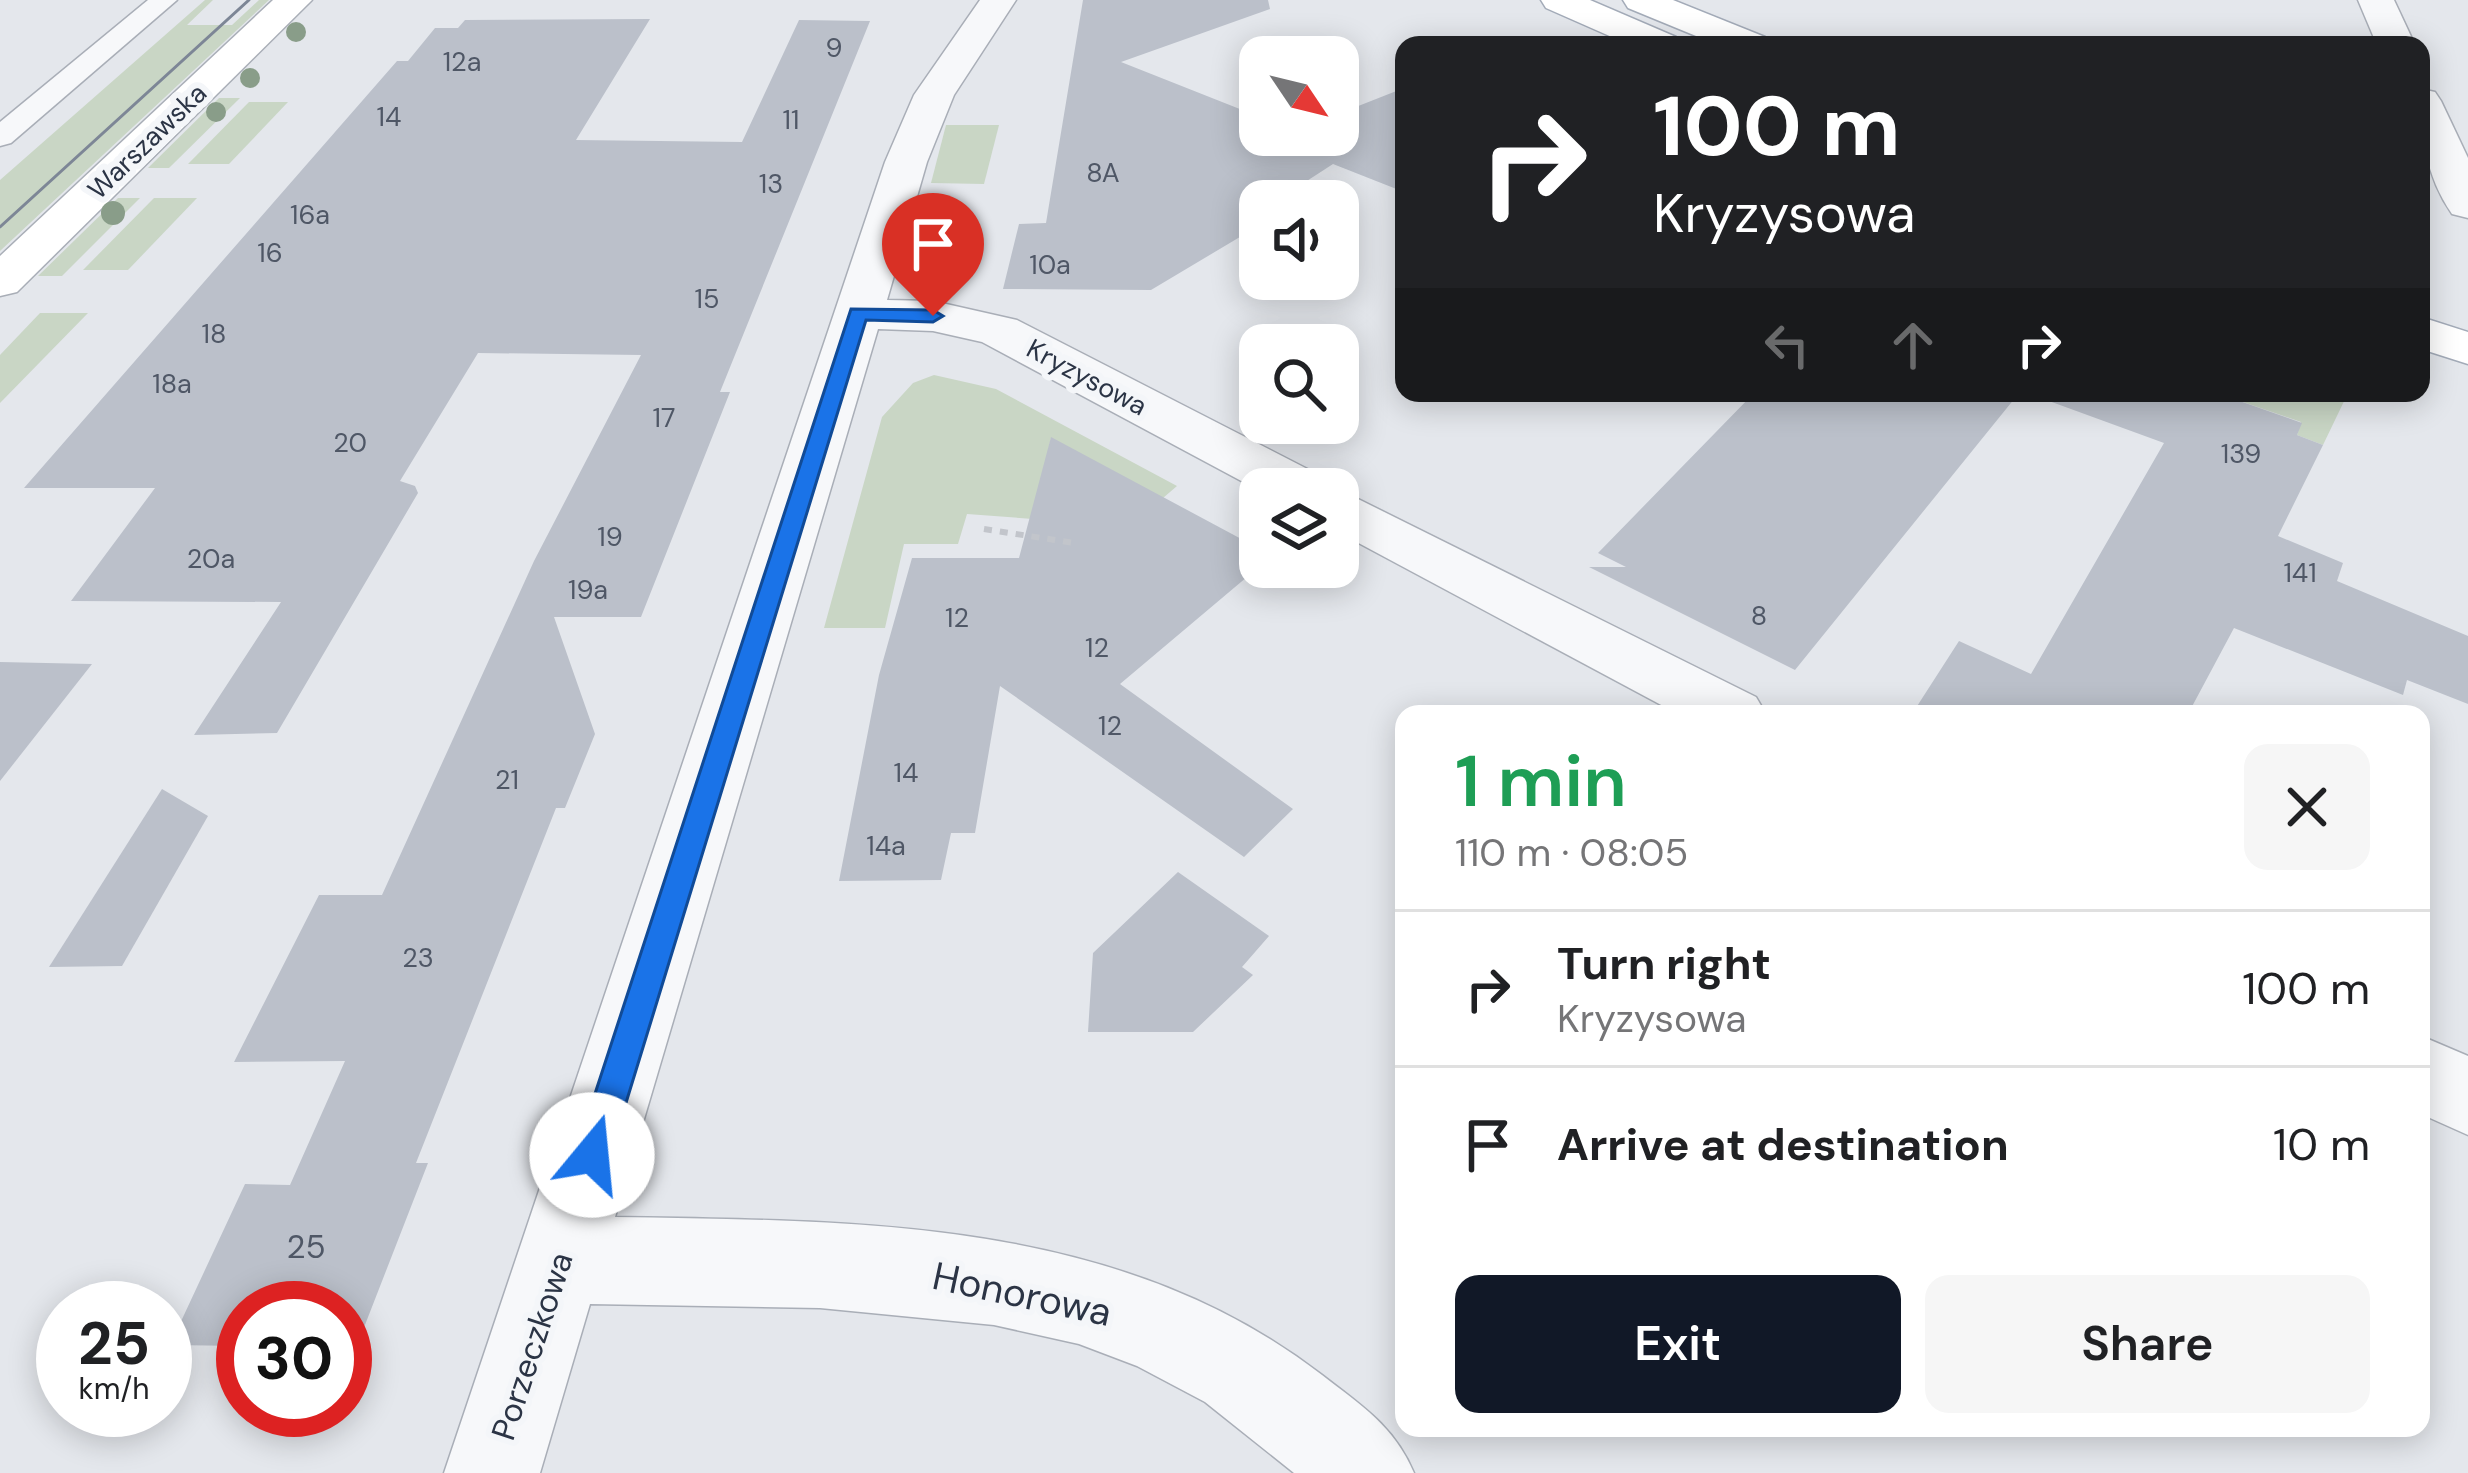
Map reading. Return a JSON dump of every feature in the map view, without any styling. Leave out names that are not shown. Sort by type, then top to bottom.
[{"type":"street","name":"Warszawska","points":[[0,282],[294,0]]},
{"type":"street","name":"Porzeczkowa","points":[[492,1473],[923,117],[998,0]]},
{"type":"street","points":[[1559,0],[1641,36]]},
{"type":"street","points":[[1641,0],[1729,36]]},
{"type":"street","points":[[2376,0],[2392,36]]},
{"type":"street","points":[[2430,120],[2468,206]]},
{"type":"street","points":[[2430,292],[2468,305]]},
{"type":"street","name":"Kryzysowa","points":[[858,314],[933,316],[999,331],[1261,468]]},
{"type":"street","points":[[2430,335],[2468,349]]},
{"type":"street","points":[[1359,519],[1715,705]]},
{"type":"street","points":[[2430,1078],[2468,1097]]},
{"type":"street","name":"Honorowa","points":[[559,1260],[947,1272],[1044,1290],[1135,1319],[1235,1369],[1366,1473]]},
{"type":"lane","points":[[0,137],[164,0]]},
{"type":"path","points":[[984,529],[1074,543]]},
{"type":"green space","points":[[205,0],[213,0],[187,25],[232,25],[259,0],[269,0],[0,251],[0,180]]},
{"type":"green space","points":[[219,98],[240,98],[169,168],[148,168]]},
{"type":"green space","points":[[249,102],[288,102],[229,164],[188,164]]},
{"type":"green space","points":[[946,125],[999,125],[984,184],[931,183]]},
{"type":"green space","points":[[118,198],[140,198],[62,276],[38,276]]},
{"type":"green space","points":[[154,198],[197,198],[128,270],[83,270]]},
{"type":"green space","points":[[918,218],[960,218],[937,279],[914,249]]},
{"type":"green space","points":[[40,313],[88,313],[0,403],[0,355]]},
{"type":"green space","points":[[934,375],[996,389],[1177,486],[1163,498],[1051,438],[1033,519],[967,514],[958,544],[904,544],[885,628],[824,628],[882,417],[913,383]]},
{"type":"green space","points":[[2243,402],[2344,402],[2323,445],[2297,435],[2301,422]]},
{"type":"building","points":[[1083,0],[1268,0],[1270,9],[1121,62],[1239,109],[1239,156],[1359,156],[1359,106],[1395,92],[1395,188],[1333,164],[1308,180],[1239,180],[1239,238],[1151,290],[1003,289],[1019,224],[1046,223]]},
{"type":"building","points":[[650,19],[576,140],[742,142],[799,20],[870,21],[720,392],[730,392],[641,617],[554,617],[595,734],[565,808],[556,808],[416,1163],[428,1163],[372,1307],[372,1281],[216,1281],[216,1346],[192,1345],[192,1298],[245,1184],[290,1185],[345,1061],[234,1062],[319,895],[382,895],[534,561],[641,355],[478,353],[400,481],[415,486],[418,493],[277,733],[194,735],[281,602],[71,601],[155,488],[24,488],[397,61],[408,61],[435,28],[458,28],[465,20]]},
{"type":"building","points":[[1745,402],[2012,402],[1795,670],[1589,567],[1626,567],[1598,553]]},
{"type":"building","points":[[2052,402],[2242,402],[2302,423],[2297,435],[2323,445],[2278,536],[2343,563],[2337,581],[2468,636],[2468,704],[2407,680],[2403,695],[2234,628],[2193,705],[1918,705],[1959,641],[2031,674],[2164,443]]},
{"type":"building","points":[[1051,437],[1239,538],[1239,584],[1120,684],[1293,809],[1244,857],[1000,686],[975,833],[951,833],[941,880],[839,881],[879,675],[912,558],[1019,558]]},
{"type":"building","points":[[0,662],[92,664],[0,781]]},
{"type":"building","points":[[162,789],[208,816],[122,966],[49,967]]},
{"type":"building","points":[[1178,872],[1269,936],[1242,967],[1253,975],[1193,1032],[1088,1032],[1093,953]]},
{"type":"tram line","points":[[0,227],[249,0]]},
{"type":"route","points":[[592,1155],[858,314],[933,316]]}]
